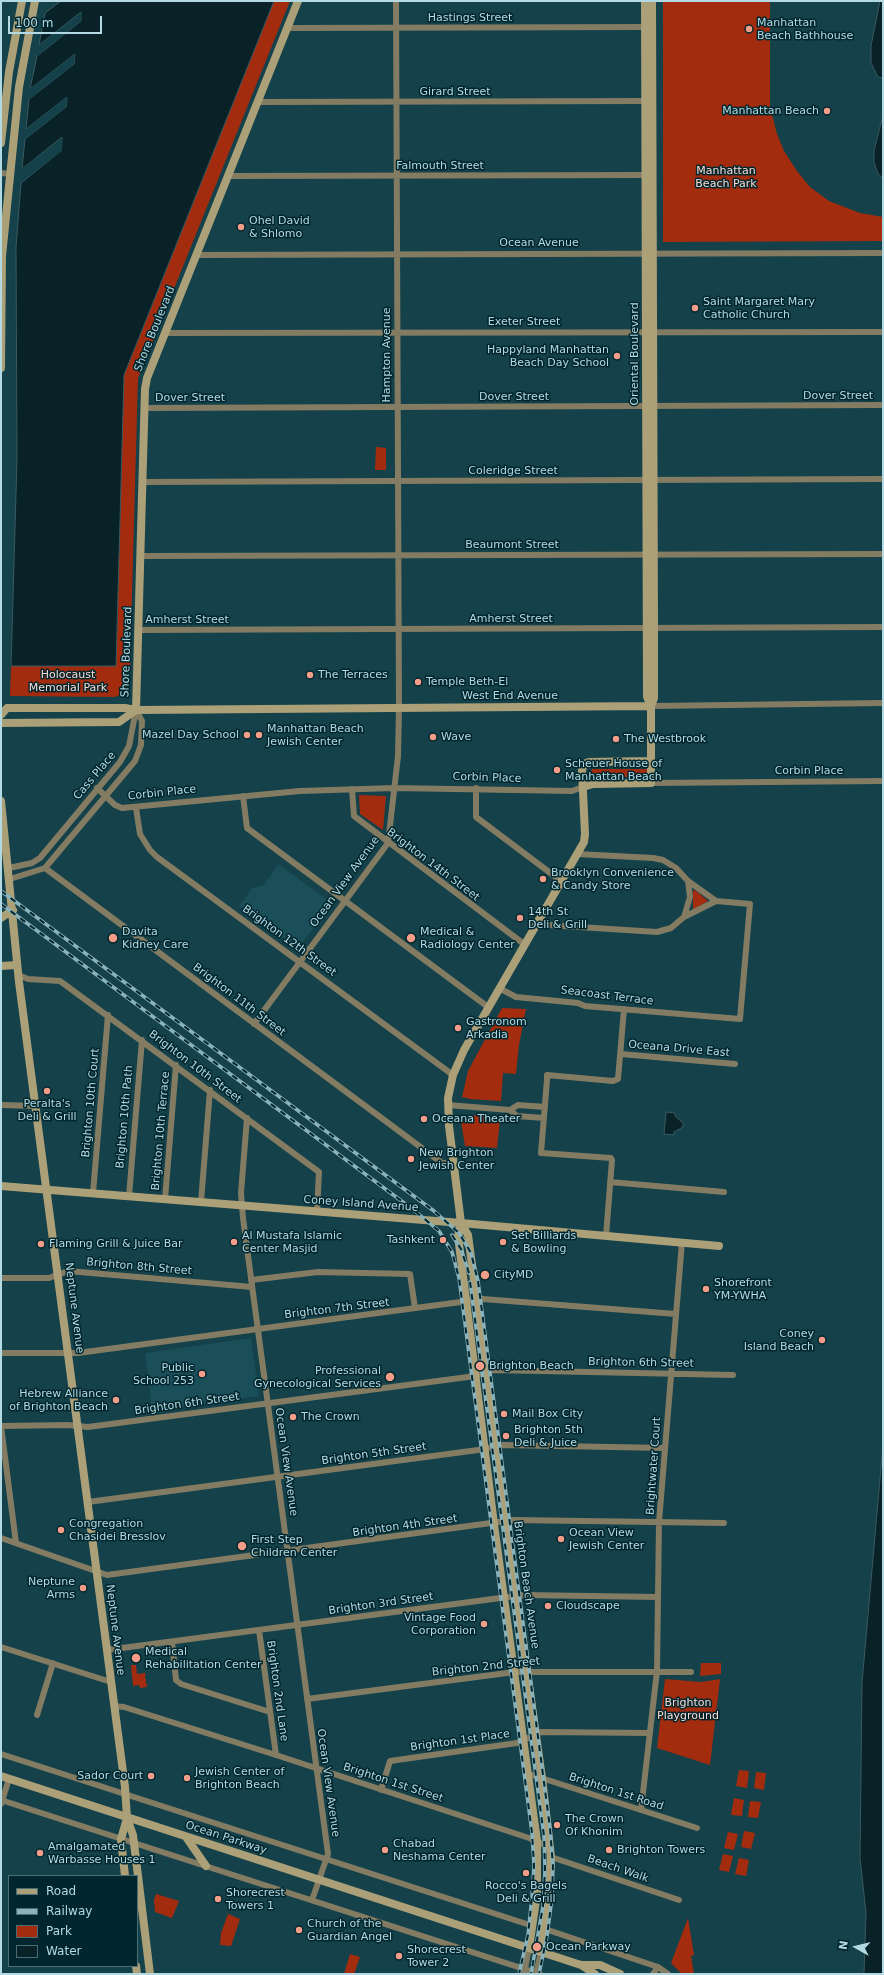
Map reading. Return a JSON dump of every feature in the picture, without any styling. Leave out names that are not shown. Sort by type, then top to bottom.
[{"type":"main road","points":[[1,144],[9,72],[22,1]]},
{"type":"main road","points":[[1,368],[2,256],[20,80],[35,1]]},
{"type":"main road","name":"Shore Boulevard","points":[[136,710],[142,482],[147,378],[298,1]]},
{"type":"main road","name":"Oriental Boulevard","points":[[644,1],[648,28],[649,101],[650,629],[654,698],[651,706],[651,783]]},
{"type":"main road","name":"Oriental Boulevard","points":[[648,28],[652,1]]},
{"type":"main road","name":"West End Avenue","points":[[136,710],[651,706]]},
{"type":"main road","name":"Shore Boulevard","points":[[1,715],[7,708],[125,708],[136,710]]},
{"type":"main road","name":"Shore Boulevard","points":[[1,723],[119,722],[136,710]]},
{"type":"main road","name":"Brighton Beach Avenue","points":[[530,1948],[537,1894],[538,1841],[516,1672],[494,1524],[458,1236],[461,1223],[453,1163],[448,1105],[453,1075],[464,1050],[538,919],[584,842],[584,787],[582,770],[584,764],[589,762],[651,761]]},
{"type":"main road","name":"Corbin Place","points":[[584,787],[593,784],[651,783]]},
{"type":"main road","name":"Neptune Avenue","points":[[1,801],[9,868],[18,975],[126,1794],[127,1818],[134,1843],[138,1875]]},
{"type":"main road","points":[[1,918],[13,910]]},
{"type":"main road","points":[[1,966],[17,965]]},
{"type":"main road","name":"Coney Island Avenue","points":[[1,1186],[461,1223],[718,1246]]},
{"type":"main road","name":"Brighton Beach Avenue","points":[[461,1223],[468,1236],[542,1778],[550,1857],[549,1894],[541,1952]]},
{"type":"main road","name":"Ocean Parkway","points":[[5,1778],[530,1948],[581,1965],[595,1974]]},
{"type":"main road","name":"Neptune Avenue","points":[[126,1875],[121,1839],[122,1831],[127,1818]]},
{"type":"main road","points":[[186,1837],[206,1866]]},
{"type":"main road","name":"Neptune Avenue","points":[[138,1876],[150,1974]]},
{"type":"main road","name":"Ocean Parkway","points":[[581,1965],[600,1965],[620,1974]]},
{"type":"street","name":"Hampton Avenue","points":[[396,1],[399,708]]},
{"type":"street","name":"Hastings Street","points":[[287,28],[648,28]]},
{"type":"street","name":"Girard Street","points":[[257,102],[649,101]]},
{"type":"street","points":[[1,173],[10,174]]},
{"type":"street","name":"Falmouth Street","points":[[228,176],[649,175]]},
{"type":"street","name":"Ocean Avenue","points":[[196,255],[883,253]]},
{"type":"street","name":"Exeter Street","points":[[165,333],[883,332]]},
{"type":"street","name":"Dover Street","points":[[145,408],[883,405]]},
{"type":"street","name":"Coleridge Street","points":[[142,482],[883,479]]},
{"type":"street","name":"Beaumont Street","points":[[141,556],[883,554]]},
{"type":"street","name":"Amherst Street","points":[[139,630],[883,627]]},
{"type":"street","name":"West End Avenue","points":[[651,706],[883,703]]},
{"type":"street","name":"Ocean View Avenue","points":[[254,1024],[388,843],[398,756],[399,708]]},
{"type":"street","name":"Cass Place","points":[[9,868],[32,863],[40,858],[125,754],[136,710]]},
{"type":"street","name":"Cass Place","points":[[44,868],[135,761],[141,745],[142,721],[136,710]]},
{"type":"street","name":"Corbin Place","points":[[651,783],[883,781]]},
{"type":"street","name":"Corbin Place","points":[[97,788],[115,805],[122,808],[136,808],[243,796],[352,789],[476,788],[572,791],[584,787]]},
{"type":"street","points":[[476,788],[476,816],[561,881]]},
{"type":"street","name":"Brighton 14th Street","points":[[352,789],[354,816],[524,944]]},
{"type":"street","points":[[243,796],[246,828],[488,1007]]},
{"type":"street","name":"Brighton 12th Street","points":[[136,808],[140,834],[144,843],[153,854],[453,1075]]},
{"type":"street","points":[[538,919],[548,925],[649,933],[670,928],[684,917],[716,901],[688,881],[676,868],[663,860],[653,858],[577,854]]},
{"type":"street","points":[[10,879],[44,868]]},
{"type":"street","name":"Brighton 11th Street","points":[[44,868],[442,1163],[453,1163]]},
{"type":"street","points":[[684,917],[690,897],[688,881]]},
{"type":"street","name":"Seacoast Terrace","points":[[499,988],[516,997],[624,1009],[740,1019],[750,904],[716,901]]},
{"type":"street","name":"Brighton 10th Street","points":[[18,975],[28,979],[60,981],[210,1090],[319,1172],[317,1212]]},
{"type":"street","name":"Oceana Drive East","points":[[544,1113],[547,1075],[613,1081],[618,1079],[624,1009]]},
{"type":"street","name":"Brighton 10th Court","points":[[93,1193],[108,1015]]},
{"type":"street","name":"Brighton 10th Path","points":[[129,1196],[142,1040]]},
{"type":"street","name":"Oceana Drive East","points":[[621,1054],[735,1064]]},
{"type":"street","name":"Brighton 10th Terrace","points":[[165,1199],[176,1065]]},
{"type":"street","points":[[201,1202],[210,1090]]},
{"type":"street","points":[[1,1105],[36,1106]]},
{"type":"street","points":[[448,1105],[510,1110],[517,1116],[544,1113]]},
{"type":"street","points":[[510,1110],[518,1105],[544,1113]]},
{"type":"street","points":[[544,1113],[541,1153],[611,1158],[606,1236]]},
{"type":"street","name":"Ocean View Avenue","points":[[247,1118],[241,1193],[242,1205],[328,1854],[312,1900]]},
{"type":"street","points":[[610,1182],[724,1192]]},
{"type":"street","name":"Brightwater Court","points":[[641,1810],[657,1671],[659,1522],[682,1242]]},
{"type":"street","name":"Brighton 8th Street","points":[[1,1278],[48,1278],[68,1271],[252,1284],[318,1272],[410,1274],[415,1308]]},
{"type":"street","name":"Brighton 7th Street","points":[[1,1353],[68,1353],[477,1300],[676,1314]]},
{"type":"street","name":"Brighton 6th Street","points":[[1,1426],[88,1427],[476,1374],[492,1370],[733,1375]]},
{"type":"street","points":[[1,1426],[16,1543]]},
{"type":"street","name":"Brighton 5th Street","points":[[88,1502],[485,1449],[502,1445],[665,1448]]},
{"type":"street","name":"Brighton 4th Street","points":[[1,1538],[97,1570],[107,1575],[494,1524],[506,1521],[724,1523]]},
{"type":"street","name":"Brighton 3rd Street","points":[[107,1650],[516,1596],[658,1597]]},
{"type":"street","name":"Brighton 2nd Lane","points":[[259,1630],[276,1755]]},
{"type":"street","points":[[172,1642],[176,1680],[181,1684],[270,1712]]},
{"type":"street","points":[[1,1646],[111,1682]]},
{"type":"street","points":[[37,1715],[53,1663]]},
{"type":"street","name":"Brighton 2nd Street","points":[[307,1699],[527,1671],[691,1672]]},
{"type":"street","name":"Brighton 1st Street","points":[[114,1706],[124,1706],[276,1755],[538,1841],[549,1847]]},
{"type":"street","name":"Brighton 1st Place","points":[[381,1790],[390,1761],[517,1744],[541,1732],[650,1734]]},
{"type":"street","name":"Ocean Parkway","points":[[1,1754],[534,1926]]},
{"type":"street","name":"Brighton 1st Road","points":[[529,1774],[697,1828]]},
{"type":"street","points":[[5,1778],[1,1802],[312,1900],[525,1972],[538,1974],[541,1952]]},
{"type":"street","name":"Beach Walk","points":[[550,1857],[679,1900]]},
{"type":"street","points":[[545,1929],[658,1967],[668,1974]]},
{"type":"street","points":[[525,1972],[530,1948]]},
{"type":"street","points":[[653,1974],[658,1967]]},
{"type":"shaded area","points":[[278,864],[332,903],[298,949],[239,906],[252,888],[264,885]]},
{"type":"shaded area","name":"Public School 253","points":[[251,1338],[259,1396],[152,1410],[145,1353]]},
{"type":"green space","name":"Holocaust Memorial Park","points":[[274,1],[290,1],[138,378],[130,667],[125,667],[124,694],[115,697],[10,696],[11,666],[116,666],[124,375]]},
{"type":"green space","name":"Manhattan Beach Park","points":[[663,1],[770,1],[770,107],[777,134],[784,151],[810,187],[829,201],[860,213],[883,217],[883,241],[663,242]]},
{"type":"green space","points":[[376,447],[386,448],[386,470],[375,470]]},
{"type":"green space","points":[[592,769],[647,769],[647,771],[645,776],[641,777],[589,777]]},
{"type":"green space","points":[[359,795],[386,796],[383,830],[360,814]]},
{"type":"green space","points":[[695,890],[708,901],[693,910],[693,891]]},
{"type":"green space","points":[[502,1008],[526,1009],[519,1045],[516,1074],[503,1073],[501,1101],[462,1097],[468,1071]]},
{"type":"green space","points":[[468,1115],[496,1117],[500,1120],[497,1148],[465,1146],[461,1122]]},
{"type":"green space","points":[[701,1663],[721,1663],[721,1674],[700,1676]]},
{"type":"green space","points":[[131,1665],[136,1665],[137,1674],[146,1673],[145,1676],[147,1687],[140,1688],[139,1685],[133,1686]]},
{"type":"green space","name":"Brighton Playground","points":[[665,1679],[701,1682],[720,1679],[710,1765],[657,1748]]},
{"type":"green space","points":[[739,1770],[749,1771],[747,1788],[736,1786]]},
{"type":"green space","points":[[756,1772],[766,1773],[764,1790],[754,1788]]},
{"type":"green space","points":[[734,1798],[744,1800],[742,1816],[731,1815]]},
{"type":"green space","points":[[750,1801],[761,1802],[758,1818],[748,1817]]},
{"type":"green space","points":[[744,1831],[755,1833],[751,1849],[741,1847]]},
{"type":"green space","points":[[728,1832],[738,1834],[734,1850],[724,1848]]},
{"type":"green space","points":[[723,1854],[733,1856],[729,1872],[719,1870]]},
{"type":"green space","points":[[739,1858],[749,1860],[746,1876],[735,1874]]},
{"type":"green space","points":[[156,1894],[179,1901],[172,1918],[155,1912],[154,1900]]},
{"type":"green space","points":[[228,1914],[240,1919],[231,1946],[220,1945],[221,1933]]},
{"type":"green space","points":[[688,1918],[694,1955],[691,1956],[694,1974],[682,1974],[671,1963]]},
{"type":"green space","points":[[350,1954],[360,1957],[354,1974],[344,1974]]},
{"type":"water","points":[[61,1],[274,1],[124,375],[116,666],[11,666],[17,459],[16,247],[21,183],[61,151],[62,137],[22,169],[25,139],[66,107],[67,97],[26,129],[29,99],[74,64],[75,54],[30,89],[37,56],[81,21],[81,12],[39,45],[45,13]]},
{"type":"water","points":[[880,1],[883,1],[883,78],[878,77],[871,63],[871,46]]},
{"type":"water","points":[[883,115],[883,178],[878,174],[874,162],[874,151]]},
{"type":"water","points":[[666,1112],[675,1113],[675,1116],[683,1123],[683,1127],[674,1132],[674,1135],[664,1134]]},
{"type":"water","points":[[883,1445],[883,1974],[864,1974],[866,1913],[860,1858],[862,1683]]},
{"type":"pier","points":[[82,12],[81,21],[37,56],[37,53],[79,20],[80,16],[39,47],[39,45]]},
{"type":"pier","points":[[75,54],[74,64],[29,99],[29,96],[72,63],[73,58],[30,91],[30,89]]},
{"type":"pier","points":[[67,97],[66,107],[25,139],[26,136],[64,106],[64,101],[26,131],[26,129]]},
{"type":"pier","points":[[63,137],[62,151],[21,182],[21,180],[60,150],[60,141],[22,171],[22,169]]},
{"type":"railway","points":[[1,891],[434,1211],[459,1233],[471,1253],[478,1281],[550,1828],[553,1866],[552,1898],[547,1936],[539,1974]]},
{"type":"railway","points":[[1,904],[415,1211],[439,1231],[452,1252],[459,1278],[532,1833],[534,1866],[532,1897],[528,1935],[519,1974]]},
{"type":"railway","points":[[452,1235],[461,1249],[469,1273]]},
{"type":"railway","points":[[470,1282],[544,1836],[545,1870],[543,1906],[531,1974]]},
{"type":"place","name":"Manhattan Beach Bathhouse","points":[[749,29]]},
{"type":"place","name":"Manhattan Beach","points":[[827,111]]},
{"type":"place","name":"Ohel David & Shlomo","points":[[241,227]]},
{"type":"place","name":"Saint Margaret Mary Catholic Church","points":[[695,308]]},
{"type":"place","name":"Happyland Manhattan Beach Day School","points":[[617,356]]},
{"type":"place","name":"The Terraces","points":[[310,675]]},
{"type":"place","name":"Temple Beth-El","points":[[418,682]]},
{"type":"place","name":"Mazel Day School","points":[[247,735]]},
{"type":"place","name":"Manhattan Beach Jewish Center","points":[[259,735]]},
{"type":"place","name":"Wave","points":[[433,737]]},
{"type":"place","name":"The Westbrook","points":[[616,739]]},
{"type":"place","name":"Scheuer House of Manhattan Beach","points":[[557,770]]},
{"type":"place","name":"Brooklyn Convenience & Candy Store","points":[[543,879]]},
{"type":"place","name":"14th St Deli & Grill","points":[[520,918]]},
{"type":"place","name":"Davita Kidney Care","points":[[113,938]]},
{"type":"place","name":"Medical & Radiology Center","points":[[411,938]]},
{"type":"place","name":"Gastronom Arkadia","points":[[458,1028]]},
{"type":"place","name":"Peralta's Deli & Grill","points":[[47,1091]]},
{"type":"place","name":"Oceana Theater","points":[[424,1119]]},
{"type":"place","name":"New Brighton Jewish Center","points":[[411,1159]]},
{"type":"place","name":"Tashkent","points":[[443,1240]]},
{"type":"place","name":"Al Mustafa Islamic Center Masjid","points":[[234,1242]]},
{"type":"place","name":"Set Billiards & Bowling","points":[[503,1242]]},
{"type":"place","name":"Flaming Grill & Juice Bar","points":[[41,1244]]},
{"type":"place","name":"CityMD","points":[[485,1275]]},
{"type":"place","name":"Shorefront YM-YWHA","points":[[706,1289]]},
{"type":"place","name":"Coney Island Beach","points":[[822,1340]]},
{"type":"place","name":"Brighton Beach","points":[[480,1366]]},
{"type":"place","name":"Public School 253","points":[[202,1374]]},
{"type":"place","name":"Professional Gynecological Services","points":[[390,1377]]},
{"type":"place","name":"Hebrew Alliance of Brighton Beach","points":[[116,1400]]},
{"type":"place","name":"Mail Box City","points":[[504,1414]]},
{"type":"place","name":"The Crown","points":[[293,1417]]},
{"type":"place","name":"Brighton 5th Deli & Juice","points":[[506,1436]]},
{"type":"place","name":"Congregation Chasidei Bresslov","points":[[61,1530]]},
{"type":"place","name":"Ocean View Jewish Center","points":[[561,1539]]},
{"type":"place","name":"First Step Children Center","points":[[242,1546]]},
{"type":"place","name":"Neptune Arms","points":[[83,1588]]},
{"type":"place","name":"Cloudscape","points":[[548,1606]]},
{"type":"place","name":"Vintage Food Corporation","points":[[484,1624]]},
{"type":"place","name":"Medical Rehabilitation Center","points":[[136,1658]]},
{"type":"place","name":"Sador Court","points":[[151,1776]]},
{"type":"place","name":"Jewish Center of Brighton Beach","points":[[187,1778]]},
{"type":"place","name":"The Crown Of Khonim","points":[[557,1825]]},
{"type":"place","name":"Chabad Neshama Center","points":[[385,1850]]},
{"type":"place","name":"Brighton Towers","points":[[609,1850]]},
{"type":"place","name":"Amalgamated Warbasse Houses 1","points":[[40,1853]]},
{"type":"place","name":"Rocco's Bagels Deli & Grill","points":[[526,1873]]},
{"type":"place","name":"Shorecrest Towers 1","points":[[218,1899]]},
{"type":"place","name":"Church of the Guardian Angel","points":[[299,1930]]},
{"type":"place","name":"Ocean Parkway","points":[[537,1947]]},
{"type":"place","name":"Shorecrest Tower 2","points":[[399,1956]]}]
